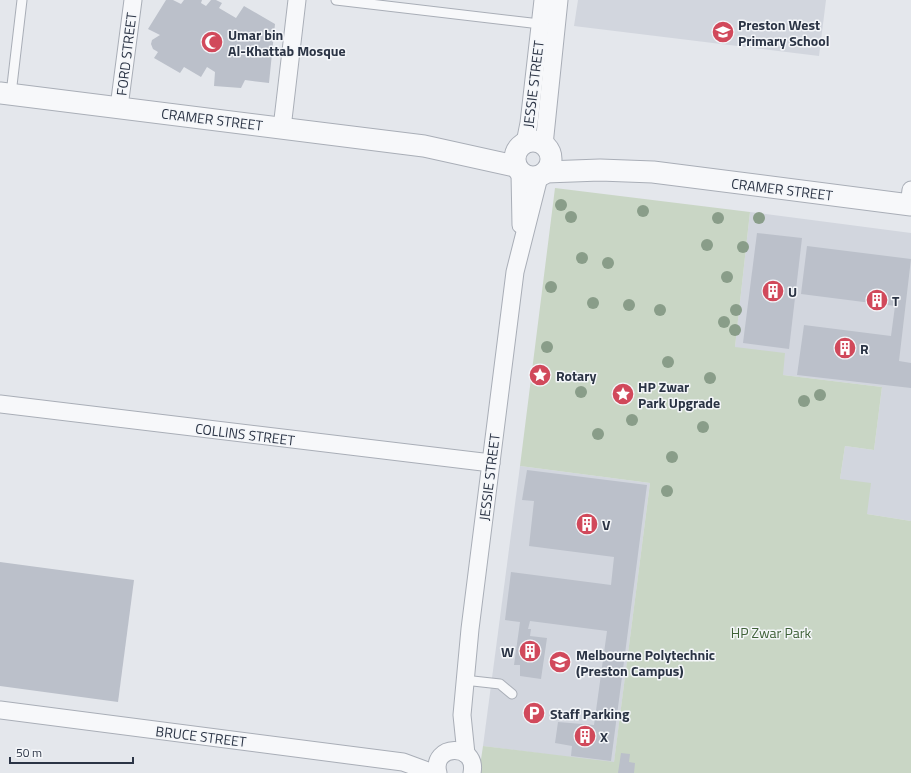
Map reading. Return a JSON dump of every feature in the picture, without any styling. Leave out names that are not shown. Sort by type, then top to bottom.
[{"type":"street","name":"FORD STREET","points":[[119,107],[133,0]]},
{"type":"street","points":[[282,128],[298,0]]},
{"type":"street","name":"JESSIE STREET","points":[[543,0],[548,25]]},
{"type":"street","name":"JESSIE STREET","points":[[472,773],[473,765],[466,754],[462,715],[464,680],[515,272],[522,241],[532,160],[529,122],[548,25],[559,0]]},
{"type":"street","name":"CRAMER STREET","points":[[6,93],[424,146],[449,153],[532,160],[614,160],[652,172],[910,200]]},
{"type":"street","name":"COLLINS STREET","points":[[0,404],[491,463]]},
{"type":"street","name":"BRUCE STREET","points":[[0,710],[403,762],[433,773]]},
{"type":"street","name":"JESSIE STREET","points":[[438,773],[437,765],[444,754],[462,715]]},
{"type":"street","name":"BRUCE STREET","points":[[403,762],[457,750],[466,754]]},
{"type":"lane","points":[[6,93],[22,0]]},
{"type":"lane","points":[[336,0],[548,25]]},
{"type":"lane","points":[[464,680],[500,684],[512,694]]},
{"type":"shaded area","name":"Preston West Primary School","points":[[578,0],[826,0],[819,56],[574,26]]},
{"type":"shaded area","points":[[750,212],[911,233],[911,521],[867,514],[840,479],[845,446],[874,450],[882,387],[783,375],[735,347]]},
{"type":"shaded area","name":"Melbourne Polytechnic (Preston Campus)","points":[[520,466],[650,483],[614,763],[483,746]]},
{"type":"green space","name":"HP Zwar Park","points":[[555,188],[750,212],[735,347],[785,353],[783,375],[882,387],[874,450],[845,446],[840,479],[871,483],[867,514],[911,521],[911,773],[479,773],[483,746],[614,762],[650,483],[520,466]]},
{"type":"building","name":"Umar bin Al-Khattab Mosque","points":[[166,0],[173,0],[181,4],[184,0],[202,0],[201,3],[206,6],[211,0],[216,0],[222,3],[219,8],[236,18],[244,6],[275,24],[269,83],[245,80],[241,88],[214,86],[215,72],[207,67],[201,77],[184,67],[180,73],[154,58],[158,52],[153,49],[151,44],[152,40],[160,35],[148,29]]},
{"type":"building","name":"U","points":[[757,233],[802,238],[789,349],[743,343]]},
{"type":"building","points":[[807,246],[911,259],[899,361],[911,363],[911,388],[797,375],[804,325],[891,336],[895,306],[801,294]]},
{"type":"building","points":[[527,470],[647,485],[611,761],[571,756],[572,746],[555,743],[558,722],[594,725],[607,631],[530,621],[528,629],[531,629],[530,636],[547,638],[541,679],[520,676],[520,665],[514,665],[520,622],[505,620],[511,572],[611,585],[614,557],[529,546],[534,501],[522,500]]},
{"type":"building","points":[[0,562],[134,580],[118,702],[0,686]]},
{"type":"building","points":[[621,753],[630,754],[629,762],[635,763],[634,773],[618,773]]},
{"type":"place","name":"Preston West Primary School","points":[[723,32]]},
{"type":"place","name":"Umar bin Al-Khattab Mosque","points":[[212,42]]},
{"type":"place","name":"U","points":[[773,291]]},
{"type":"place","name":"T","points":[[877,300]]},
{"type":"place","name":"R","points":[[845,348]]},
{"type":"place","name":"Rotary","points":[[540,375]]},
{"type":"place","name":"HP Zwar Park Upgrade","points":[[623,394]]},
{"type":"place","name":"V","points":[[587,524]]},
{"type":"place","name":"W","points":[[530,651]]},
{"type":"place","name":"Melbourne Polytechnic (Preston Campus)","points":[[560,662]]},
{"type":"place","name":"Staff Parking","points":[[534,713]]},
{"type":"place","name":"X","points":[[585,736]]}]
